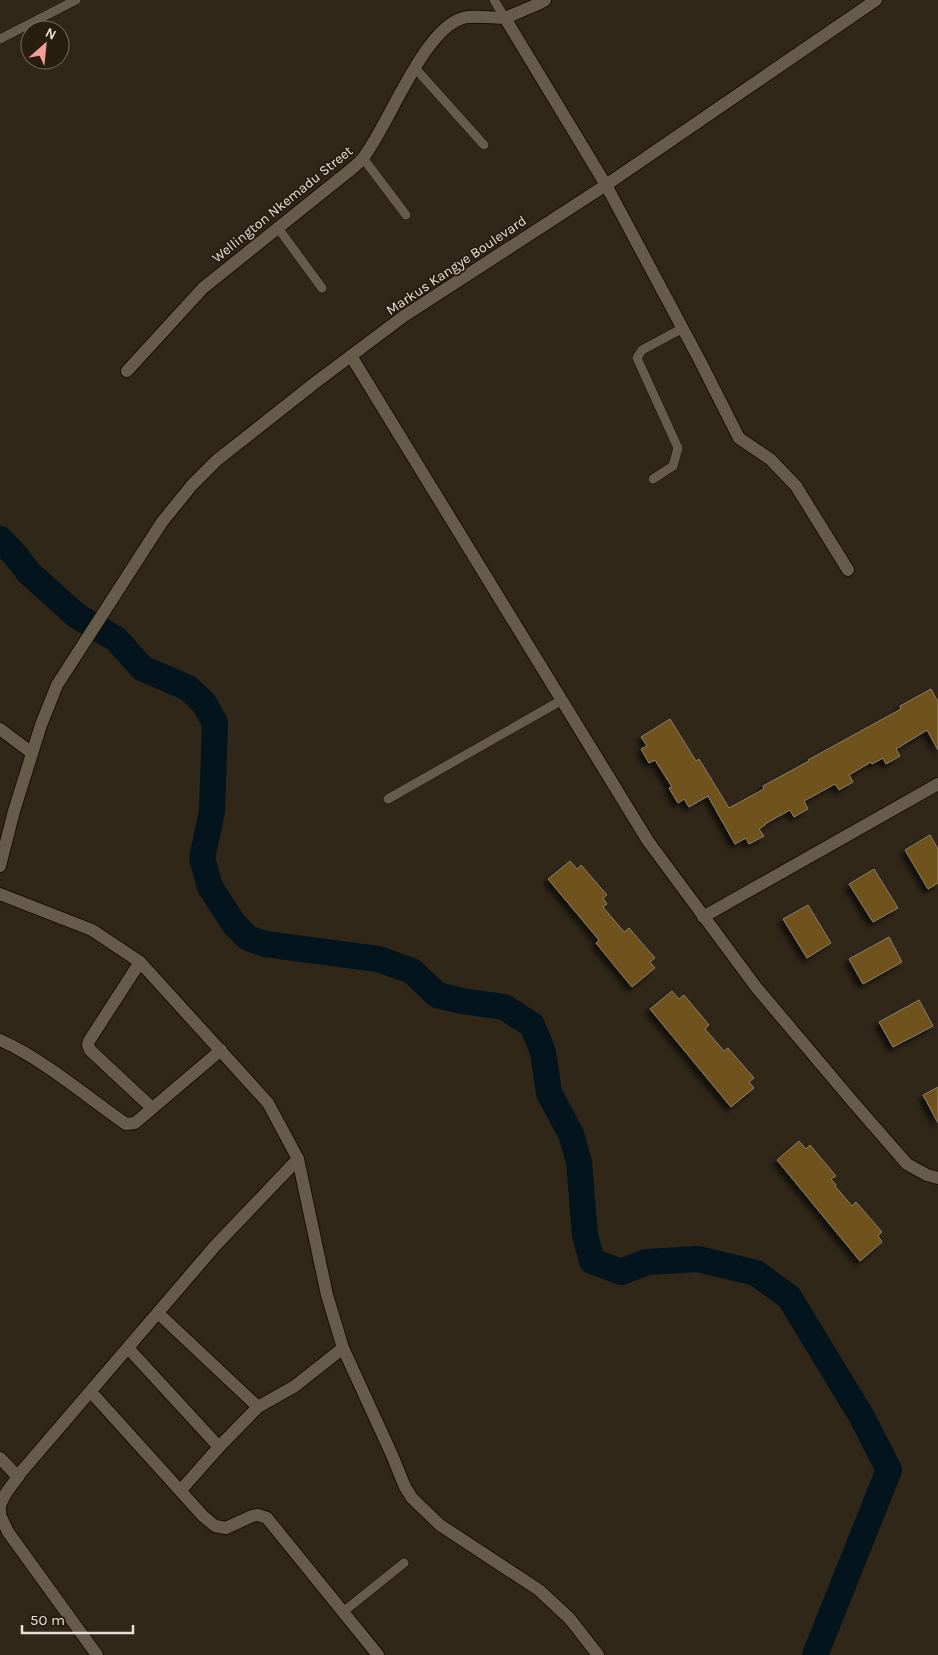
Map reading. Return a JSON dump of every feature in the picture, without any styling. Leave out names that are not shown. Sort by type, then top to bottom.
[{"type":"street","points":[[545,0],[505,18],[606,185],[683,328],[739,438],[770,459],[796,486],[848,570]]},
{"type":"street","name":"Markus Kangye Boulevard","points":[[0,866],[14,811],[32,753],[57,685],[162,522],[192,485],[217,460],[404,316],[606,185],[876,0]]},
{"type":"street","name":"Wellington Nkemadu Street","points":[[127,371],[203,288],[363,158],[415,68],[434,39],[450,23],[464,18],[505,18]]},
{"type":"street","points":[[351,356],[648,841],[763,995],[853,1102],[907,1164],[927,1175],[938,1178]]},
{"type":"street","points":[[0,729],[32,753]]},
{"type":"street","points":[[703,917],[938,784]]},
{"type":"street","points":[[0,894],[92,930],[140,962],[268,1103],[298,1158],[327,1295],[343,1348],[405,1487],[412,1498],[440,1526],[540,1590],[570,1619],[598,1655]]},
{"type":"street","points":[[140,962],[88,1045],[90,1050],[152,1108]]},
{"type":"street","points":[[0,1040],[18,1048],[55,1072],[126,1124],[135,1123],[220,1050]]},
{"type":"street","points":[[97,1655],[8,1532],[0,1515],[0,1505],[18,1477],[58,1428],[215,1246],[298,1158]]},
{"type":"street","points":[[158,1314],[258,1407]]},
{"type":"street","points":[[128,1348],[219,1447]]},
{"type":"street","points":[[180,1490],[258,1407],[296,1386],[343,1348]]},
{"type":"street","points":[[91,1392],[203,1516],[215,1526],[226,1528],[258,1515],[267,1518],[378,1655]]},
{"type":"street","points":[[0,1458],[18,1477]]},
{"type":"lane","points":[[0,39],[76,0]]},
{"type":"lane","points":[[494,0],[505,18]]},
{"type":"lane","points":[[415,68],[484,145]]},
{"type":"lane","points":[[363,158],[406,215]]},
{"type":"lane","points":[[278,228],[322,288]]},
{"type":"lane","points":[[653,478],[673,466],[678,448],[637,358],[642,350],[683,328]]},
{"type":"lane","points":[[388,799],[562,700]]},
{"type":"lane","points":[[343,1612],[404,1563]]},
{"type":"building","points":[[931,689],[938,702],[938,750],[927,730],[896,749],[900,756],[886,764],[883,758],[872,764],[871,762],[849,775],[853,782],[839,790],[835,784],[804,801],[808,809],[794,817],[790,810],[765,824],[759,829],[764,836],[749,844],[746,838],[735,844],[708,796],[689,807],[684,799],[678,803],[669,788],[672,787],[655,760],[649,763],[641,749],[647,746],[641,737],[670,719],[696,761],[699,759],[729,808],[764,789],[763,786],[808,760],[901,709],[900,706]]},
{"type":"building","points":[[930,835],[938,849],[938,883],[928,889],[905,850]]},
{"type":"building","points":[[570,861],[577,869],[581,865],[607,895],[603,898],[607,904],[603,907],[624,932],[629,928],[655,958],[650,962],[655,968],[632,987],[596,943],[599,940],[548,879]]},
{"type":"building","points":[[874,869],[898,908],[873,922],[849,884]]},
{"type":"building","points":[[808,905],[831,943],[807,958],[783,919]]},
{"type":"building","points":[[889,937],[902,962],[863,984],[849,959]]},
{"type":"building","points":[[672,991],[679,999],[684,995],[709,1025],[705,1029],[724,1051],[728,1048],[754,1078],[749,1082],[754,1088],[731,1107],[650,1009]]},
{"type":"building","points":[[919,1000],[933,1026],[893,1047],[879,1022]]},
{"type":"building","points":[[938,1087],[938,1123],[923,1095]]},
{"type":"building","points":[[799,1141],[806,1149],[810,1145],[836,1176],[831,1179],[835,1186],[852,1206],[856,1202],[882,1232],[878,1236],[882,1242],[860,1261],[777,1160]]},
{"type":"waterway","points":[[0,539],[29,573],[77,616],[116,639],[142,668],[188,688],[204,703],[215,723],[212,812],[202,858],[210,887],[234,924],[248,938],[265,944],[378,959],[412,971],[437,995],[504,1007],[532,1025],[543,1052],[549,1093],[571,1134],[579,1162],[585,1235],[592,1261],[621,1272],[647,1262],[698,1259],[756,1273],[789,1297],[862,1417],[889,1470],[815,1655]]}]
